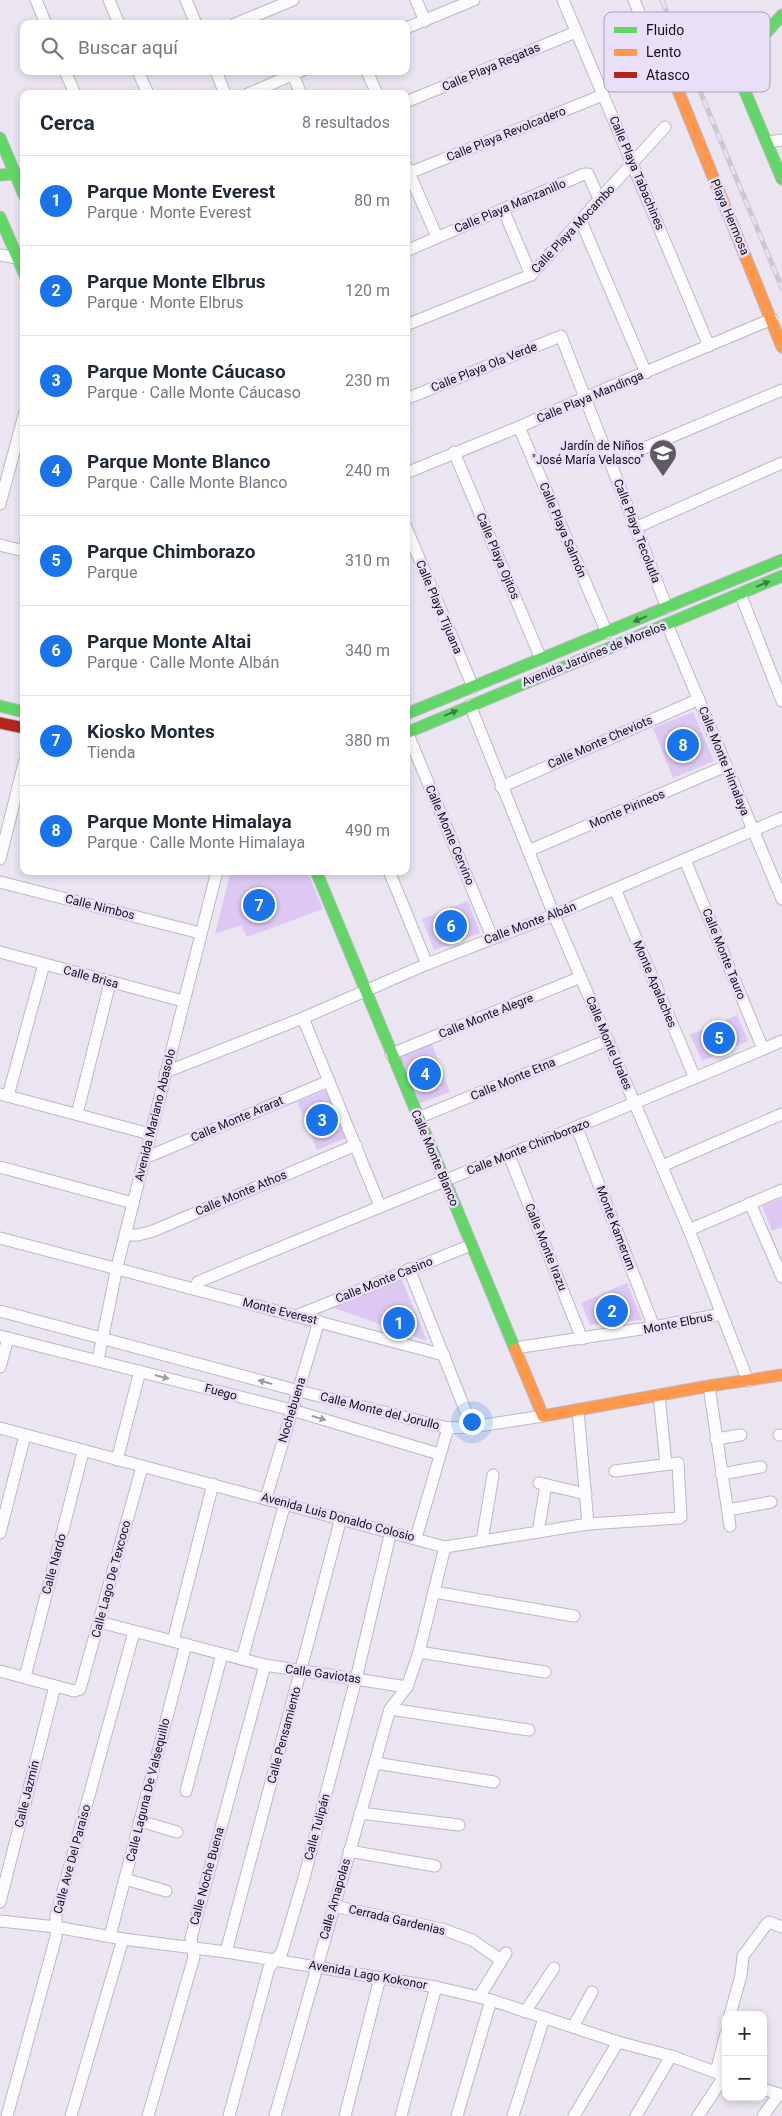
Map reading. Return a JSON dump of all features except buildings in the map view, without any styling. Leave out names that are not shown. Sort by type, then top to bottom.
[{"type":"street","points":[[36,0],[44,20]]},
{"type":"street","points":[[109,0],[117,20]]},
{"type":"street","points":[[186,0],[194,20]]},
{"type":"street","points":[[416,0],[425,21]]},
{"type":"street","points":[[410,27],[474,0]]},
{"type":"street","name":"Calle Playa Tabachines","points":[[563,0],[709,346]]},
{"type":"street","name":"Playa Hermosa","points":[[634,0],[639,12]]},
{"type":"street","points":[[244,20],[289,1]]},
{"type":"street","points":[[770,28],[782,15]]},
{"type":"street","name":"Calle Playa Regatas","points":[[410,100],[576,32]]},
{"type":"street","points":[[67,75],[73,90]]},
{"type":"street","points":[[140,75],[146,90]]},
{"type":"street","points":[[218,75],[223,90]]},
{"type":"street","points":[[257,90],[292,75]]},
{"type":"street","points":[[297,75],[300,90]]},
{"type":"street","points":[[369,75],[375,90]]},
{"type":"street","name":"Playa Hermosa","points":[[679,92],[782,347]]},
{"type":"street","points":[[744,92],[782,179]]},
{"type":"street","name":"Calle Playa Revolcadero","points":[[410,169],[603,95]]},
{"type":"street","name":"Calle Playa Mocambo","points":[[410,323],[531,275],[665,127]]},
{"type":"street","points":[[0,138],[20,184]]},
{"type":"street","points":[[767,142],[782,140]]},
{"type":"street","points":[[0,175],[15,174]]},
{"type":"street","name":"Calle Playa Manzanillo","points":[[410,248],[584,174],[588,174],[591,177],[600,200]]},
{"type":"street","points":[[410,175],[437,237]]},
{"type":"street","points":[[503,209],[531,275]]},
{"type":"street","points":[[0,217],[20,264]]},
{"type":"street","points":[[581,221],[646,373]]},
{"type":"street","points":[[0,255],[17,258]]},
{"type":"street","name":"Calle Playa Mandinga","points":[[410,470],[519,427],[772,319]]},
{"type":"street","name":"Calle Playa Tecolutla","points":[[562,336],[667,608]]},
{"type":"street","name":"Calle Playa Ola Verde","points":[[410,397],[562,336]]},
{"type":"street","points":[[635,452],[782,390]]},
{"type":"street","points":[[0,504],[4,466],[20,425]]},
{"type":"street","name":"Calle Playa Salmón","points":[[519,427],[607,633]]},
{"type":"street","name":"Calle Playa Ojitos","points":[[454,452],[541,659]]},
{"type":"street","points":[[635,528],[782,463]]},
{"type":"street","name":"Calle Playa Tijuana","points":[[410,537],[473,687]]},
{"type":"street","points":[[0,544],[20,550]]},
{"type":"street","name":"Avenida Jardines de Morelos","points":[[410,712],[782,560]]},
{"type":"street","name":"Avenida Jardines de Morelos","points":[[410,731],[782,576]]},
{"type":"street","points":[[740,593],[782,701]]},
{"type":"street","points":[[698,595],[704,609]]},
{"type":"street","name":"Calle Monte Himalaya","points":[[667,624],[782,896]]},
{"type":"street","name":"Calle Monte Cheviots","points":[[501,787],[699,699]]},
{"type":"street","name":"Calle Monte Urales","points":[[470,705],[501,787],[554,915],[689,1230],[748,1382]]},
{"type":"street","points":[[0,706],[20,711]]},
{"type":"street","points":[[0,723],[20,727]]},
{"type":"street","name":"Calle Monte Cervino","points":[[410,739],[492,937]]},
{"type":"street","name":"Monte Pirineos","points":[[528,851],[726,766]]},
{"type":"street","points":[[0,859],[20,780]]},
{"type":"street","points":[[12,813],[20,815]]},
{"type":"street","name":"Calle Monte Albán","points":[[166,1072],[303,1018],[364,990],[492,937],[554,915],[615,890],[782,818]]},
{"type":"street","name":"Calle Monte Tauro","points":[[685,860],[763,1049]]},
{"type":"street","name":"Avenida Mariano Abasolo","points":[[98,1360],[117,1267],[216,875]]},
{"type":"street","name":"Calle Monte Blanco","points":[[318,875],[543,1416]]},
{"type":"street","points":[[391,875],[427,964]]},
{"type":"street","name":"Calle Nimbos","points":[[0,882],[200,933]]},
{"type":"street","name":"Monte Apalaches","points":[[615,890],[695,1078]]},
{"type":"street","name":"Calle Brisa","points":[[0,952],[183,1001]]},
{"type":"street","points":[[44,964],[4,1095],[150,1134]]},
{"type":"street","name":"Calle Monte Alegre","points":[[391,1054],[581,977]]},
{"type":"street","points":[[77,1114],[110,983]]},
{"type":"street","points":[[303,1018],[380,1206]]},
{"type":"street","name":"Calle Monte Etna","points":[[418,1118],[608,1040]]},
{"type":"street","name":"Calle Monte Chimborazo","points":[[194,1289],[198,1282],[380,1206],[635,1104],[782,1040]]},
{"type":"street","name":"Calle Monte Ararat","points":[[145,1158],[329,1081]]},
{"type":"street","points":[[662,1166],[782,1114]]},
{"type":"street","name":"Monte Kamerum","points":[[577,1128],[654,1327]]},
{"type":"street","name":"Calle Monte Athos","points":[[125,1235],[138,1236],[153,1231],[356,1145]]},
{"type":"street","name":"Calle Monte Irazu","points":[[509,1155],[582,1339]]},
{"type":"street","points":[[0,1167],[133,1203]]},
{"type":"street","points":[[689,1230],[782,1190]]},
{"type":"street","points":[[750,1203],[782,1277]]},
{"type":"street","name":"Monte Everest","points":[[0,1238],[117,1267],[444,1355]]},
{"type":"street","name":"Calle Monte Casino","points":[[296,1316],[471,1245]]},
{"type":"street","points":[[409,1269],[472,1427]]},
{"type":"street","name":"Calle Monte del Jorullo","points":[[0,1311],[448,1428],[472,1427],[543,1416],[709,1386],[748,1382],[782,1375]]},
{"type":"street","name":"Monte Elbrus","points":[[515,1348],[582,1339],[722,1314]]},
{"type":"street","name":"Nochebuena","points":[[266,1498],[319,1321]]},
{"type":"street","points":[[0,1367],[4,1337]]},
{"type":"street","name":"Fuego","points":[[4,1337],[292,1410],[440,1454]]},
{"type":"street","points":[[117,1460],[140,1371]]},
{"type":"street","points":[[709,1386],[730,1526]]},
{"type":"street","points":[[615,1471],[666,1464],[659,1395]]},
{"type":"street","points":[[578,1410],[588,1524]]},
{"type":"street","name":"Avenida Luis Donaldo Colosio","points":[[0,1428],[84,1452],[391,1531],[445,1547],[588,1524],[679,1518],[681,1517],[680,1465],[678,1463],[666,1464]]},
{"type":"street","points":[[416,1538],[448,1428]]},
{"type":"street","points":[[0,1533],[25,1435]]},
{"type":"street","points":[[716,1439],[742,1435]]},
{"type":"street","name":"Calle Nardo","points":[[25,1677],[84,1452]]},
{"type":"street","name":"Calle Lago De Texcoco","points":[[55,1686],[78,1691],[142,1466]]},
{"type":"street","points":[[721,1474],[761,1467]]},
{"type":"street","points":[[482,1541],[493,1475]]},
{"type":"street","points":[[174,1641],[213,1484]]},
{"type":"street","points":[[538,1532],[543,1484],[586,1494]]},
{"type":"street","points":[[728,1510],[771,1502]]},
{"type":"street","points":[[242,1659],[285,1503]]},
{"type":"street","name":"Calle Pensamiento","points":[[226,1952],[341,1518]]},
{"type":"street","name":"Calle Tulipán","points":[[229,2116],[269,1968],[282,1952],[301,1887],[356,1679],[391,1531]]},
{"type":"street","points":[[407,1687],[419,1652],[445,1547]]},
{"type":"street","points":[[434,1592],[574,1616]]},
{"type":"street","name":"Calle Gaviotas","points":[[99,1622],[265,1665],[300,1672],[407,1687]]},
{"type":"street","name":"Calle Ave Del Paraíso","points":[[7,2116],[56,1937],[56,1916],[134,1632]]},
{"type":"street","name":"Calle Laguna De Valsequillo","points":[[110,1936],[186,1644]]},
{"type":"street","points":[[419,1652],[545,1672]]},
{"type":"street","points":[[186,1791],[222,1654]]},
{"type":"street","name":"Calle Noche Buena","points":[[148,2116],[194,1957],[191,1938],[265,1665]]},
{"type":"street","points":[[0,1671],[55,1686]]},
{"type":"street","name":"Calle Jazmín","points":[[0,1902],[55,1686]]},
{"type":"street","name":"Calle Amapolas","points":[[274,2116],[332,1906],[390,1709],[407,1687]]},
{"type":"street","points":[[390,1709],[529,1730]]},
{"type":"street","points":[[375,1763],[494,1782]]},
{"type":"street","points":[[360,1812],[459,1825]]},
{"type":"street","points":[[140,1821],[177,1832]]},
{"type":"street","points":[[349,1851],[436,1866]]},
{"type":"street","points":[[125,1879],[166,1891]]},
{"type":"street","name":"Cerrada Gardenias","points":[[332,1906],[442,1929],[472,1940],[503,1956],[479,1997]]},
{"type":"street","name":"Avenida Lago Kokonor","points":[[0,1921],[56,1927],[124,1939],[226,1952],[436,1987],[491,2000],[618,2042],[671,2056],[722,2074]]},
{"type":"street","points":[[731,2011],[743,1956],[769,1922],[782,1927]]},
{"type":"street","points":[[71,2116],[124,1939]]},
{"type":"street","points":[[525,2012],[554,1968]]},
{"type":"street","points":[[345,2116],[380,1978]]},
{"type":"street","points":[[401,2116],[436,1987]]},
{"type":"street","points":[[573,2027],[592,1992]]},
{"type":"street","points":[[457,2116],[491,2000]]},
{"type":"street","points":[[512,2116],[544,2018]]},
{"type":"street","points":[[574,2116],[618,2042]]},
{"type":"street","points":[[636,2116],[671,2056]]},
{"type":"street","points":[[698,2116],[722,2074]]},
{"type":"street","points":[[762,2116],[780,2095],[767,2090]]},
{"type":"shaded area","points":[[693,712],[714,761],[673,778],[653,728]]},
{"type":"shaded area","points":[[230,875],[309,875],[323,909],[247,937],[241,925],[215,934]]},
{"type":"shaded area","points":[[468,901],[480,933],[434,950],[422,919]]},
{"type":"shaded area","points":[[737,1015],[748,1041],[702,1061],[690,1035]]},
{"type":"shaded area","points":[[432,1044],[450,1092],[418,1104],[400,1056]]},
{"type":"shaded area","points":[[327,1090],[346,1138],[317,1150],[297,1102]]},
{"type":"shaded area","points":[[782,1198],[782,1227],[772,1231],[762,1206]]},
{"type":"shaded area","points":[[401,1277],[427,1341],[329,1306]]},
{"type":"shaded area","points":[[627,1283],[642,1320],[590,1325],[581,1303]]},
{"type":"railway","points":[[662,0],[667,12]]},
{"type":"railway","points":[[700,92],[782,288]]},
{"type":"traffic: fast","points":[[770,28],[782,15]]},
{"type":"traffic: fast","points":[[745,92],[782,179]]},
{"type":"traffic: fast","points":[[0,138],[20,186]]},
{"type":"traffic: fast","points":[[0,175],[15,174]]},
{"type":"traffic: fast","points":[[0,217],[20,264]]},
{"type":"traffic: fast","points":[[410,712],[782,560]]},
{"type":"traffic: fast","points":[[410,731],[782,576]]},
{"type":"traffic: fast","points":[[0,706],[20,711]]},
{"type":"traffic: fast","points":[[318,875],[515,1349]]},
{"type":"traffic: slow","points":[[679,92],[782,347]]},
{"type":"traffic: slow","points":[[515,1349],[543,1416],[709,1386],[782,1375]]},
{"type":"traffic: jam","points":[[0,723],[20,727]]},
{"type":"place","name":"Jardín de Niños \"José María Velasco\"","points":[[663,477]]},
{"type":"place","name":"Parque Monte Himalaya","points":[[683,745]]},
{"type":"place","name":"Kiosko Montes","points":[[259,905]]},
{"type":"place","name":"Parque Monte Altai","points":[[451,926]]},
{"type":"place","name":"Parque Chimborazo","points":[[719,1038]]},
{"type":"place","name":"Parque Monte Blanco","points":[[425,1074]]},
{"type":"place","name":"Parque Monte Cáucaso","points":[[322,1120]]},
{"type":"place","name":"Parque Monte Elbrus","points":[[612,1311]]},
{"type":"place","name":"Parque Monte Everest","points":[[399,1323]]}]
